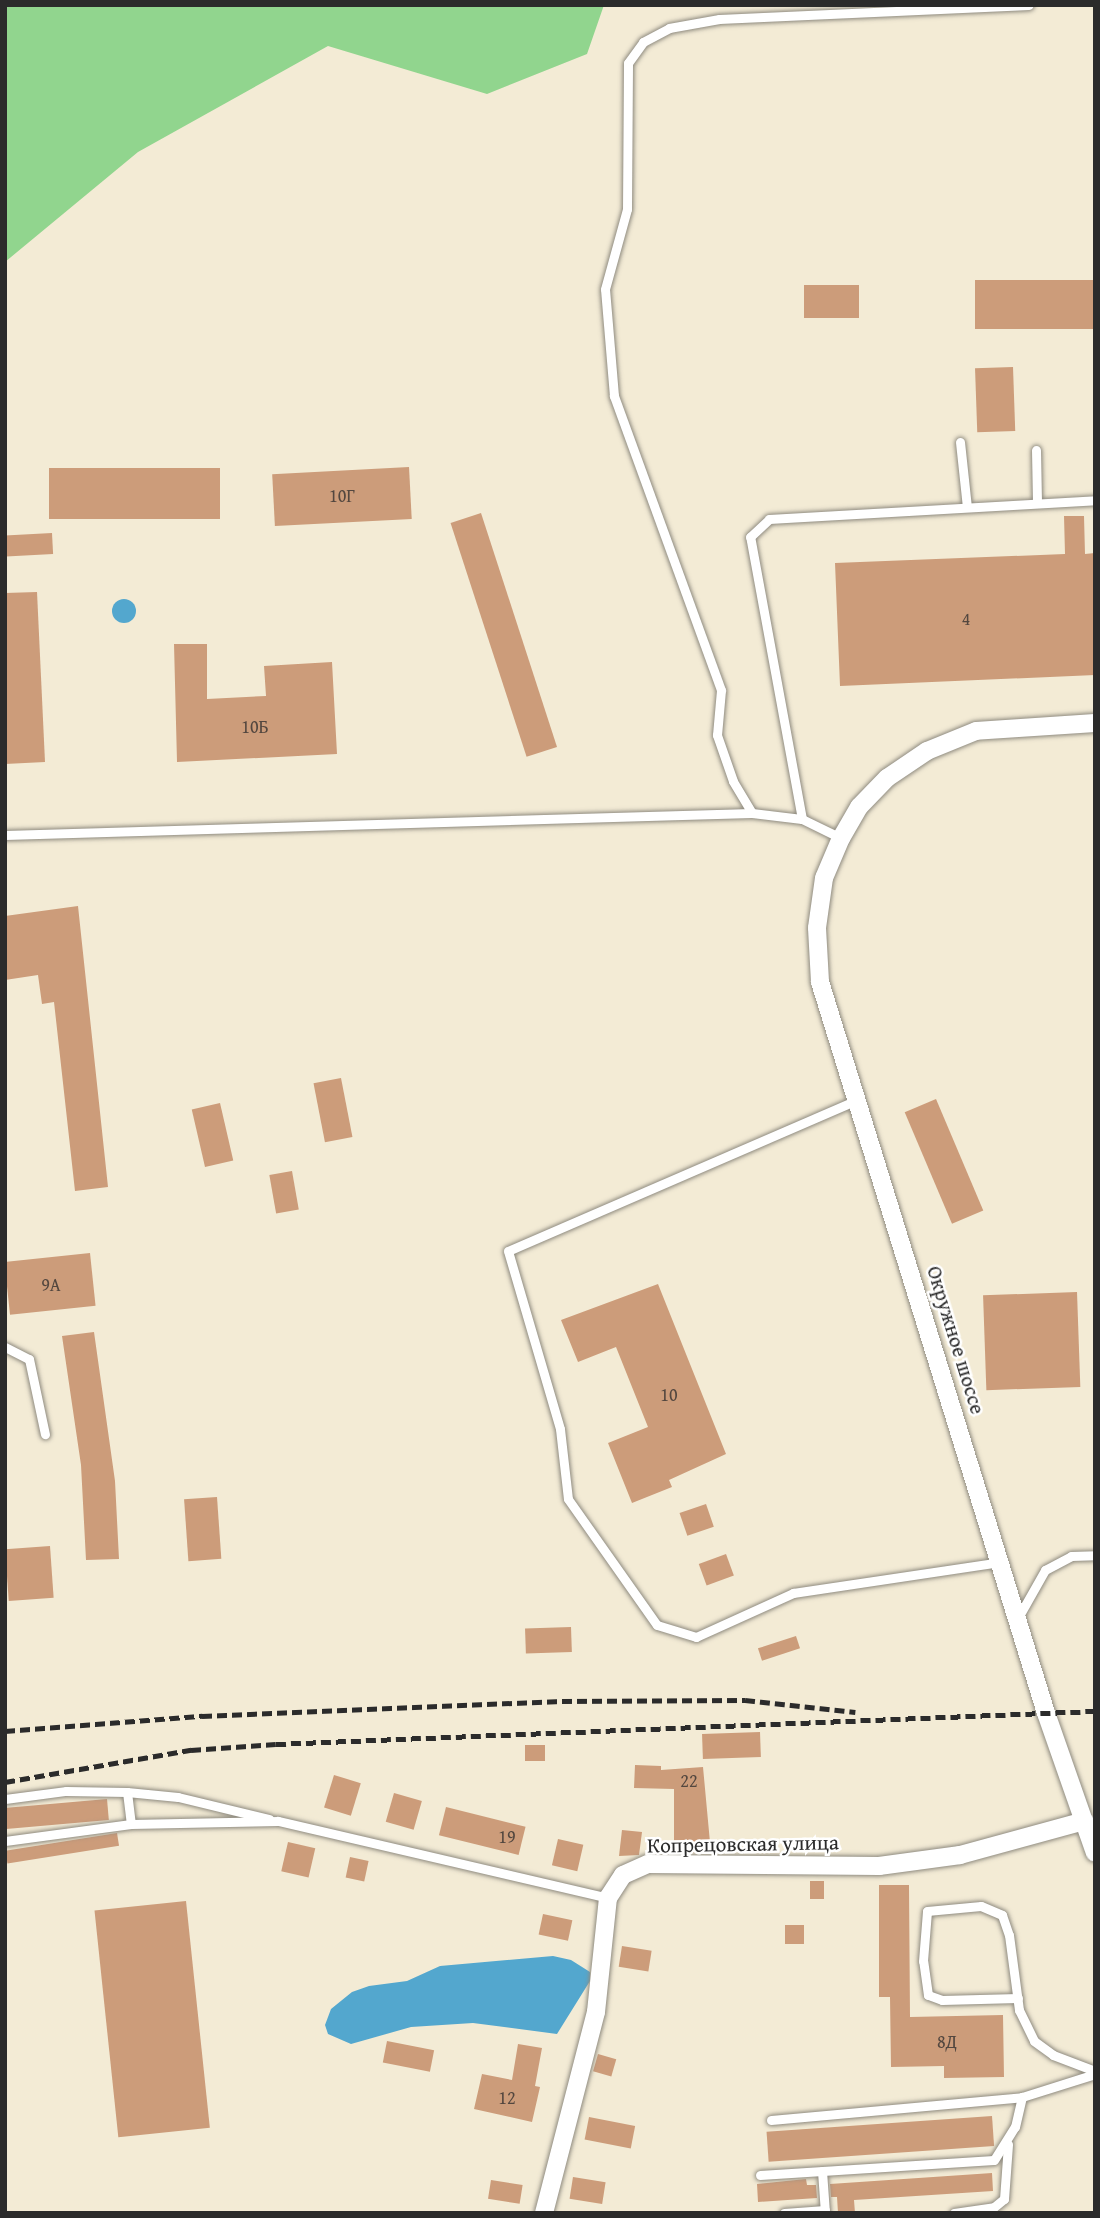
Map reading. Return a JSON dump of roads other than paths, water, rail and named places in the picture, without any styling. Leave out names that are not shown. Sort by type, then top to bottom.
[{"type":"street","name":"Окружное шоссе","points":[[1095,723],[976,731],[927,751],[887,778],[859,807],[841,838],[824,878],[817,928],[820,982],[1095,1853]]},
{"type":"street","name":"Копрецовская улица","points":[[608,1898],[623,1875],[648,1864],[879,1866],[960,1855],[1084,1821]]},
{"type":"street","points":[[544,2213],[596,2012],[608,1898]]},
{"type":"lane","points":[[752,813],[733,781],[717,735],[721,690],[614,396],[605,289],[627,209],[628,63],[643,42],[669,28],[719,19],[1029,5]]},
{"type":"lane","points":[[960,442],[967,507]]},
{"type":"lane","points":[[1036,450],[1037,503]]},
{"type":"lane","points":[[802,819],[750,537],[769,519],[1095,500]]},
{"type":"lane","points":[[5,835],[752,813],[802,819],[841,838]]},
{"type":"lane","points":[[857,1100],[508,1251],[560,1429],[568,1499],[657,1625],[696,1637],[793,1592],[1002,1562]]},
{"type":"lane","points":[[5,1347],[29,1359],[45,1434]]},
{"type":"lane","points":[[1019,1616],[1045,1570],[1072,1556],[1095,1555]]},
{"type":"lane","points":[[5,1800],[66,1791],[127,1792],[178,1797],[608,1898]]},
{"type":"lane","points":[[127,1792],[131,1824]]},
{"type":"lane","points":[[5,1840],[131,1824],[278,1821]]},
{"type":"lane","points":[[1018,1998],[942,2000],[929,1995],[923,1961],[927,1911],[981,1906],[1002,1915],[1018,1998],[1034,2041],[1054,2055],[1095,2073]]},
{"type":"lane","points":[[771,2120],[1022,2097],[1095,2073]]},
{"type":"lane","points":[[954,2213],[993,2207],[1004,2199],[1007,2144],[1022,2097]]},
{"type":"lane","points":[[760,2175],[994,2160],[1007,2144]]},
{"type":"lane","points":[[784,2213],[825,2211],[822,2171]]},
{"type":"water","points":[[124,599],[135,606],[136,611],[129,622],[124,623],[113,616],[112,611],[119,600]]},
{"type":"water","points":[[553,1956],[571,1960],[590,1972],[590,1981],[557,2034],[473,2023],[411,2027],[351,2044],[328,2034],[325,2025],[331,2009],[352,1992],[369,1986],[407,1981],[440,1966]]},
{"type":"railway","points":[[5,1731],[202,1716],[562,1701],[745,1700],[855,1712]]},
{"type":"railway","points":[[5,1782],[191,1750],[276,1744],[1095,1711]]}]
